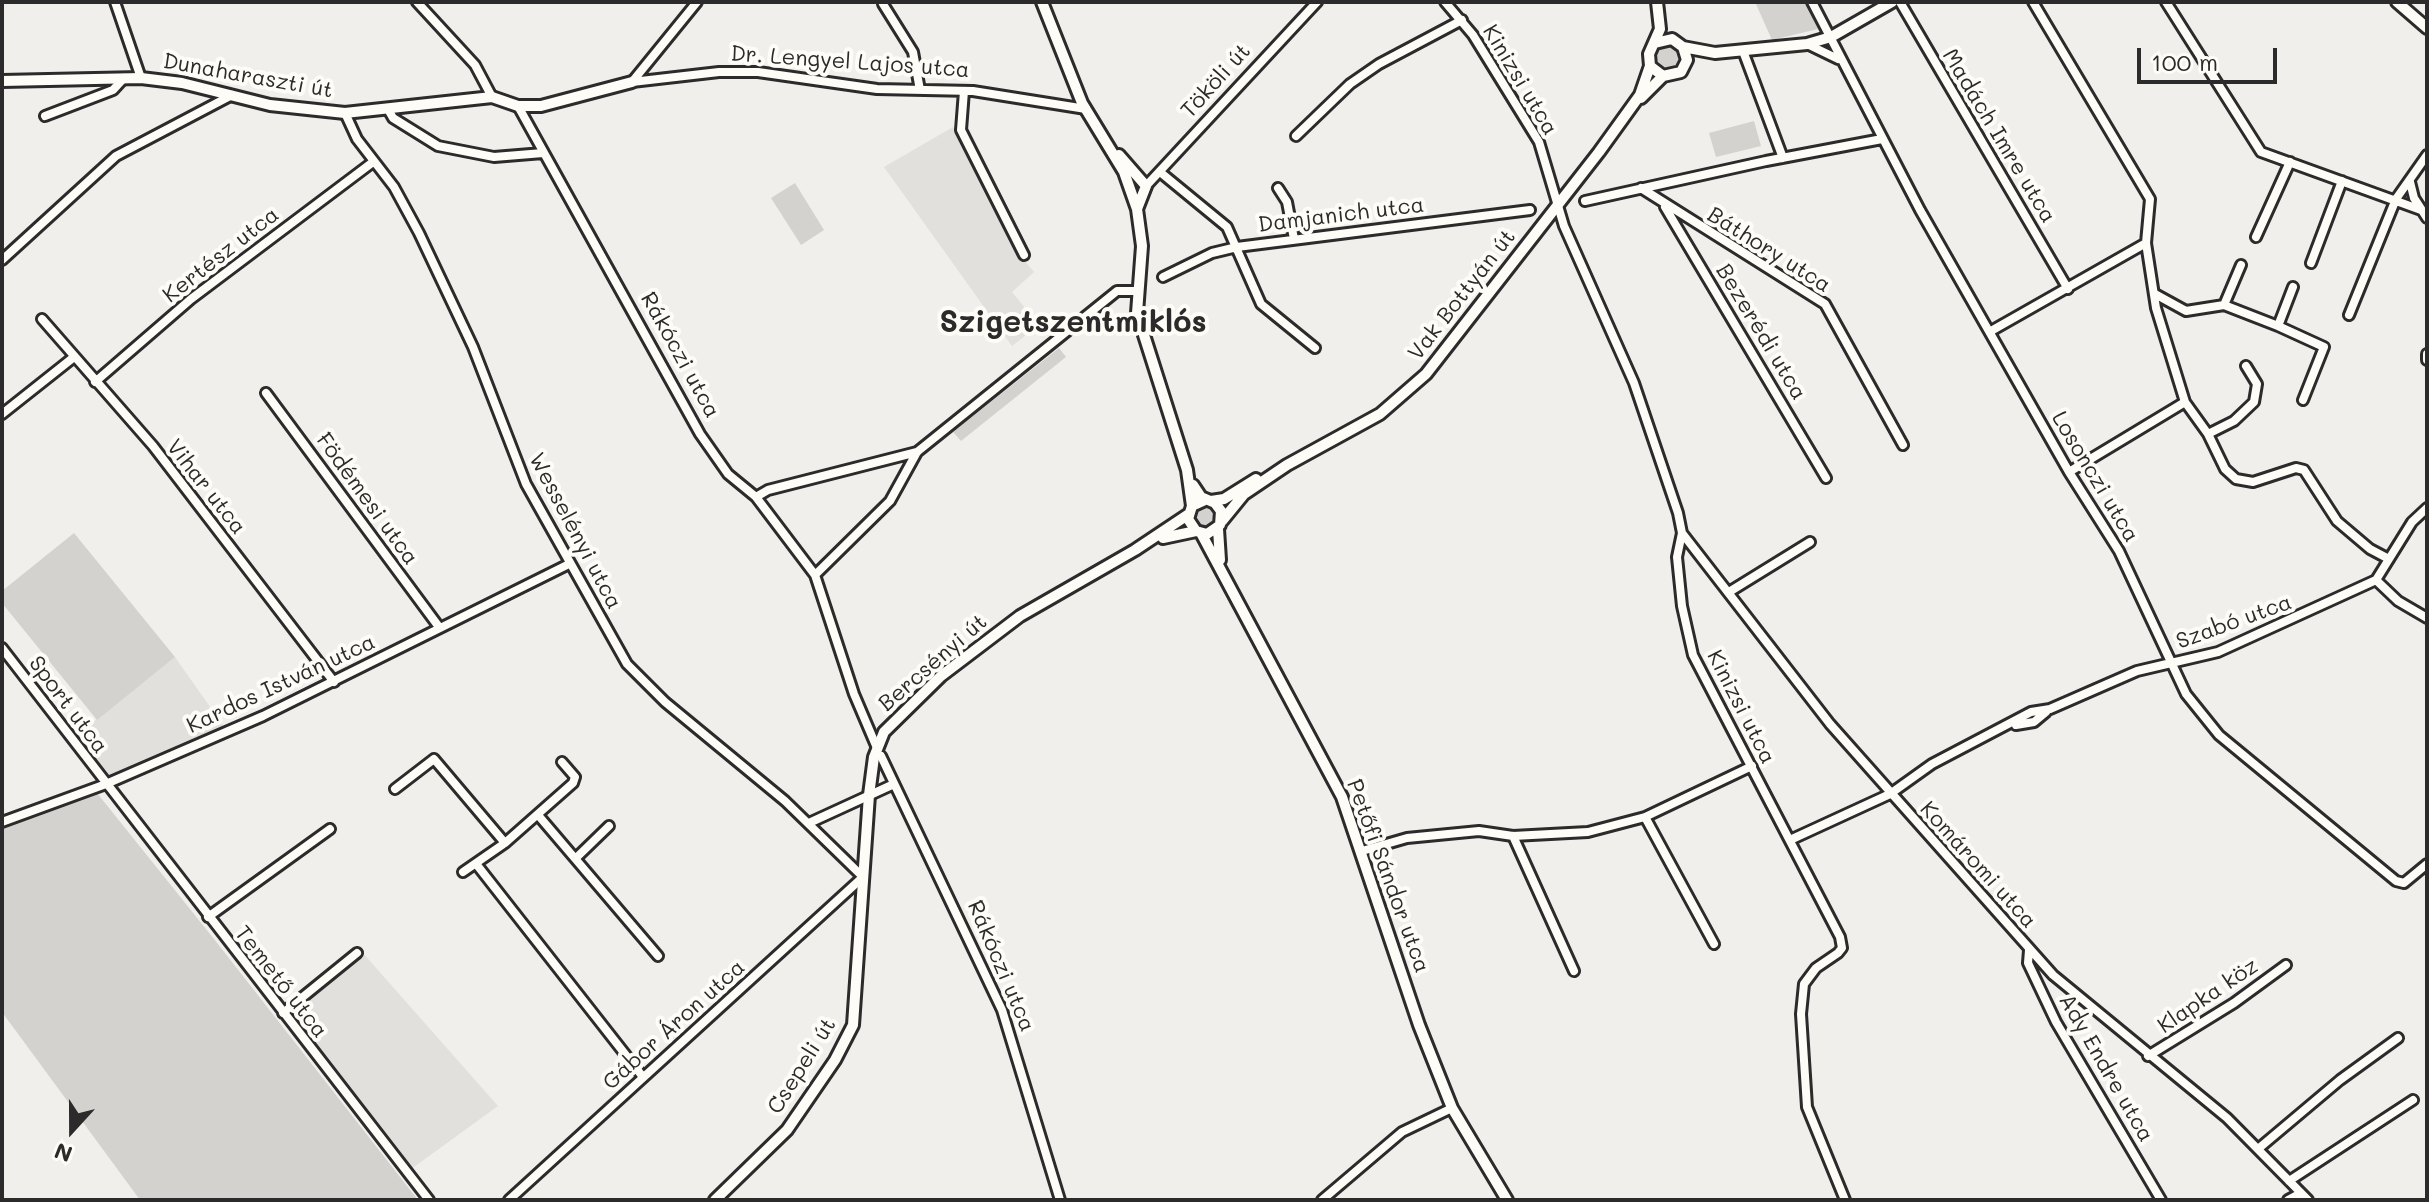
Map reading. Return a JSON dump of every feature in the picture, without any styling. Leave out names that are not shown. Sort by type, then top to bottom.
[{"type":"street","name":"Dunaharaszti út","points":[[115,2],[141,78]]},
{"type":"street","points":[[417,2],[475,65],[492,97],[518,106]]},
{"type":"street","points":[[632,82],[697,2]]},
{"type":"street","points":[[1042,2],[1086,109],[1111,146],[1146,186],[1137,209]]},
{"type":"street","name":"Tököli út","points":[[1146,186],[1317,2]]},
{"type":"street","name":"Kinizsi utca","points":[[1445,2],[1462,20],[1539,142],[1564,226],[1634,383],[1682,533],[1677,557],[1682,606],[1693,655],[1841,942],[1838,953],[1807,976],[1801,1002],[1807,1107],[1845,1200]]},
{"type":"street","name":"Losonczi utca","points":[[1812,2],[1831,37],[1838,59],[1882,139],[2069,472],[2119,551],[2186,694],[2219,735],[2396,881],[2404,883],[2427,864]]},
{"type":"street","points":[[1658,4],[1660,29],[1649,54],[1650,66],[1663,76],[1676,75],[1687,60],[1715,53],[1807,44],[1831,37],[1892,2]]},
{"type":"street","name":"Madách Imre utca","points":[[1900,2],[2068,289]]},
{"type":"street","points":[[2033,2],[2150,199],[2146,243],[2155,294],[2185,402],[2208,434],[2225,469],[2236,479],[2253,482],[2296,468],[2304,470],[2337,521],[2370,549],[2387,558]]},
{"type":"street","points":[[2166,2],[2261,152],[2396,199],[2424,214]]},
{"type":"street","points":[[2397,2],[2427,28]]},
{"type":"street","points":[[883,4],[913,52],[920,90]]},
{"type":"street","points":[[1658,4],[1672,39],[1683,47],[1715,53]]},
{"type":"street","points":[[1296,136],[1350,84],[1379,64],[1462,20]]},
{"type":"street","points":[[1655,43],[1672,39]]},
{"type":"street","points":[[1807,44],[1838,59]]},
{"type":"street","points":[[1683,47],[1687,60]]},
{"type":"street","points":[[1743,51],[1783,158]]},
{"type":"street","points":[[648,62],[662,78]]},
{"type":"street","name":"Vak Bottyán út","points":[[1631,108],[1650,66]]},
{"type":"street","name":"Dr. Lengyel Lajos utca","points":[[518,106],[541,106],[632,82],[758,72],[877,89],[964,91],[1086,109]]},
{"type":"street","name":"Vak Bottyán út","points":[[1208,500],[1224,499],[1372,419],[1417,384],[1631,108],[1663,76]]},
{"type":"street","points":[[45,116],[113,90],[124,78]]},
{"type":"street","name":"Dunaharaszti út","points":[[2,81],[141,78],[182,83],[311,112],[389,111],[492,97]]},
{"type":"street","points":[[964,91],[961,130],[1024,255]]},
{"type":"street","points":[[2,260],[116,156],[232,95]]},
{"type":"street","name":"Rákóczi utca","points":[[518,106],[700,434],[728,474],[756,497],[815,575],[854,694],[1002,1010],[1060,1200]]},
{"type":"street","points":[[389,111],[393,118],[438,146],[494,157],[543,153]]},
{"type":"street","name":"Wesselényi utca","points":[[345,113],[373,162],[394,187],[419,233],[473,347],[526,484],[627,664],[665,702],[809,823],[863,877]]},
{"type":"street","points":[[1585,201],[1882,139]]},
{"type":"street","points":[[1111,146],[1137,209],[1142,246],[1137,291],[1139,321],[1187,470],[1190,524],[1199,532],[1220,525],[1221,511],[1208,500],[1187,470]]},
{"type":"street","points":[[2349,315],[2396,199],[2427,155]]},
{"type":"street","name":"Kertész utca","points":[[95,382],[191,299],[373,162]]},
{"type":"street","points":[[2256,237],[2290,162]]},
{"type":"street","points":[[1160,172],[1227,227],[1261,304],[1315,348]]},
{"type":"street","points":[[2311,263],[2342,181]]},
{"type":"street","points":[[2410,182],[2424,214]]},
{"type":"street","points":[[1278,188],[1287,202],[1294,239]]},
{"type":"street","name":"Báthory utca","points":[[1641,188],[1663,205],[1825,304],[1903,445]]},
{"type":"street","name":"Bezerédi utca","points":[[1663,205],[1826,478]]},
{"type":"street","name":"Damjanich utca","points":[[1163,277],[1212,253],[1237,247],[1530,210]]},
{"type":"street","points":[[1991,331],[2146,243]]},
{"type":"street","points":[[2224,305],[2241,265]]},
{"type":"street","points":[[2278,326],[2293,287]]},
{"type":"street","points":[[815,575],[890,501],[917,452],[1117,291],[1137,291]]},
{"type":"street","points":[[2155,294],[2186,311],[2224,305],[2324,347],[2303,400]]},
{"type":"street","name":"Vihar utca","points":[[42,319],[153,446],[334,682]]},
{"type":"street","points":[[2,414],[74,357]]},
{"type":"street","points":[[2208,434],[2234,421],[2254,402],[2257,384],[2246,366]]},
{"type":"street","name":"Födémesi utca","points":[[266,393],[439,627]]},
{"type":"street","points":[[2069,472],[2185,402]]},
{"type":"street","points":[[756,497],[768,490],[917,452]]},
{"type":"street","name":"Vak Bottyán út","points":[[1220,525],[1238,499],[1287,465]]},
{"type":"street","points":[[1190,510],[1208,500]]},
{"type":"street","name":"Bercsényi út","points":[[863,877],[869,795],[884,732],[899,715],[967,655],[1031,609],[1135,550],[1190,510]]},
{"type":"street","points":[[2424,511],[2387,558],[2376,580],[2398,601],[2427,618]]},
{"type":"street","name":"Petőfi Sándor utca","points":[[1220,525],[1222,569]]},
{"type":"street","name":"Bercsényi út","points":[[1135,550],[1179,532],[1199,532]]},
{"type":"street","name":"Petőfi Sándor utca","points":[[1199,532],[1222,569],[1329,772],[1362,851],[1419,1025],[1452,1108],[1507,1200]]},
{"type":"street","name":"Komáromi utca","points":[[1682,533],[1830,724],[2029,950],[2053,975],[2148,1056],[2227,1118],[2305,1196]]},
{"type":"street","points":[[1729,592],[1810,542]]},
{"type":"street","name":"Kardos István utca","points":[[2,822],[106,784],[334,682],[569,564]]},
{"type":"street","name":"Szabó utca","points":[[1790,840],[1890,794],[1932,764],[2010,726],[2031,712],[2050,709],[2137,671],[2171,664],[2255,637],[2376,580]]},
{"type":"street","name":"Sport utca","points":[[2,648],[106,784]]},
{"type":"street","points":[[395,789],[434,759],[505,843]]},
{"type":"street","points":[[463,872],[505,843],[575,780],[562,762]]},
{"type":"street","points":[[1362,851],[1407,838],[1479,831],[1513,836],[1567,835],[1645,817],[1752,766]]},
{"type":"street","name":"Temető utca","points":[[106,784],[429,1200]]},
{"type":"street","points":[[809,823],[894,784]]},
{"type":"street","points":[[538,815],[658,956]]},
{"type":"street","points":[[1645,817],[1714,944]]},
{"type":"street","points":[[576,858],[609,826]]},
{"type":"street","points":[[208,917],[330,829]]},
{"type":"street","points":[[1513,836],[1574,971]]},
{"type":"street","points":[[477,865],[643,1077]]},
{"type":"street","name":"Gábor Áron utca","points":[[509,1200],[863,877]]},
{"type":"street","name":"Csepeli út","points":[[715,1200],[787,1130],[847,1039],[857,1001],[863,877]]},
{"type":"street","name":"Ady Endre utca","points":[[2029,950],[2028,963],[2056,1022],[2161,1200]]},
{"type":"street","points":[[283,1013],[357,953]]},
{"type":"street","name":"Klapka köz","points":[[2148,1056],[2234,1003],[2286,965]]},
{"type":"street","points":[[2258,1149],[2340,1080],[2398,1038]]},
{"type":"street","points":[[2289,1181],[2413,1100]]},
{"type":"street","points":[[1322,1200],[1402,1132],[1452,1108]]},
{"type":"street","points":[[2288,1200],[2305,1196]]},
{"type":"shaded area","points":[[1755,2],[1805,2],[1818,29],[1772,40]]},
{"type":"shaded area","points":[[1668,44],[1678,47],[1681,57],[1678,67],[1668,70],[1658,67],[1655,57],[1658,47]]},
{"type":"shaded area","points":[[1754,121],[1761,146],[1716,157],[1709,133]]},
{"type":"shaded area","points":[[953,127],[1010,243],[1034,272],[1012,292],[1039,325],[1012,346],[884,167]]},
{"type":"shaded area","points":[[795,183],[824,230],[801,245],[771,198]]},
{"type":"shaded area","points":[[1059,348],[1066,357],[961,441],[953,432]]},
{"type":"shaded area","points":[[1205,506],[1213,509],[1216,517],[1213,525],[1205,528],[1197,525],[1194,517],[1197,509]]},
{"type":"shaded area","points":[[74,533],[175,657],[97,720],[2,603],[2,591]]},
{"type":"shaded area","points":[[175,657],[227,731],[106,784],[72,739]]},
{"type":"shaded area","points":[[97,793],[418,1200],[140,1200],[2,1012],[2,828]]},
{"type":"shaded area","points":[[362,952],[498,1106],[407,1172],[285,1015]]},
{"type":"district","name":"Szigetszentmiklós","points":[[1073,323]]}]
